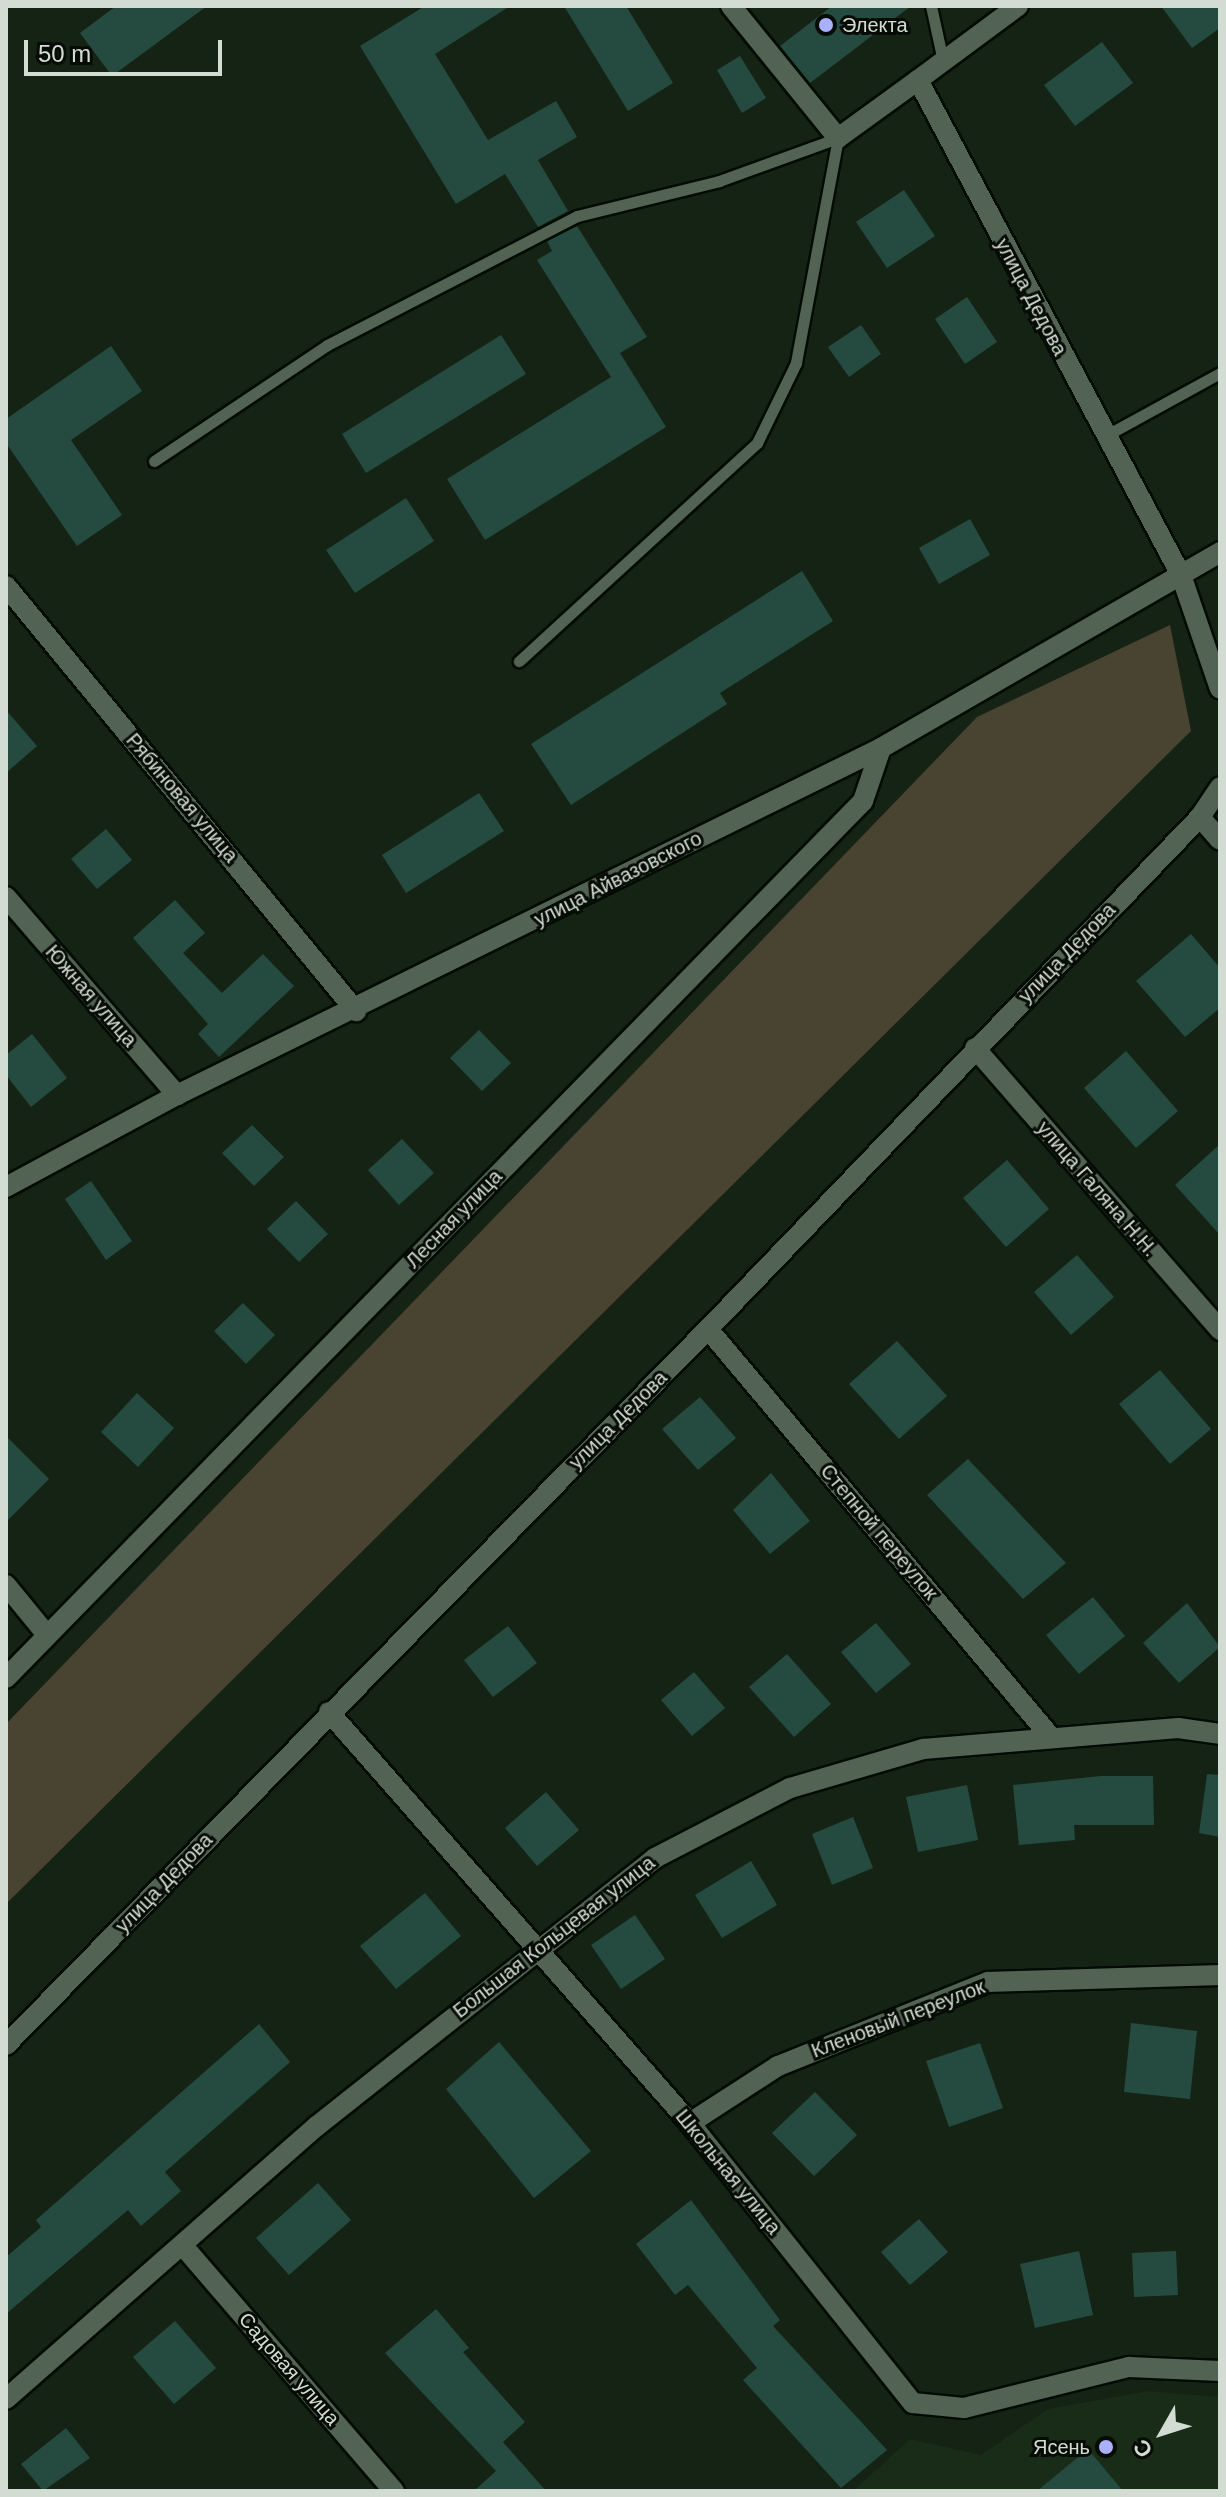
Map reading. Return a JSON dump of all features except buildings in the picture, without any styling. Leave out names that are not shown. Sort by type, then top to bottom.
[{"type":"street","points":[[731,6],[838,138],[1018,6]]},
{"type":"street","name":"улица Дедова","points":[[918,80],[1181,575],[1220,689]]},
{"type":"street","name":"улица Айвазовского","points":[[6,1187],[177,1095],[356,1011],[881,748],[1220,552]]},
{"type":"street","name":"Рябиновая улица","points":[[6,586],[356,1011]]},
{"type":"street","name":"Лесная улица","points":[[6,1678],[863,801],[881,748]]},
{"type":"street","name":"улица Дедова","points":[[6,2045],[329,1712],[708,1329],[1200,817],[1220,787]]},
{"type":"street","points":[[1200,817],[1220,840]]},
{"type":"street","name":"Южная улица","points":[[6,897],[177,1095]]},
{"type":"street","name":"улица Галяна Н.Н.","points":[[975,1048],[1220,1330]]},
{"type":"street","name":"Степной переулок","points":[[708,1329],[1050,1736]]},
{"type":"street","points":[[6,1585],[47,1635]]},
{"type":"street","name":"Школьная улица","points":[[329,1712],[690,2123],[913,2403],[964,2408],[1129,2367],[1220,2371]]},
{"type":"street","name":"Большая Кольцевая улица","points":[[6,2399],[184,2247],[317,2126],[536,1948],[655,1858],[790,1788],[923,1749],[1050,1736],[1178,1728],[1220,1734]]},
{"type":"street","name":"Кленовый переулок","points":[[690,2123],[778,2066],[988,1982],[1220,1975]]},
{"type":"street","name":"Садовая улица","points":[[184,2247],[394,2491]]},
{"type":"lane","points":[[931,6],[943,61]]},
{"type":"lane","points":[[154,461],[327,345],[577,216],[719,181],[838,138]]},
{"type":"lane","points":[[519,661],[757,443],[796,363],[838,138]]},
{"type":"lane","points":[[1107,435],[1220,373]]},
{"type":"shaded area","points":[[1170,625],[1191,731],[6,1904],[6,1724],[977,717]]},
{"type":"shaded area","name":"Ясень","points":[[1149,2391],[1220,2397],[1220,2491],[853,2491],[910,2439],[981,2455],[1048,2409]]},
{"type":"place","name":"Электа","points":[[826,25]]},
{"type":"place","name":"Ясень","points":[[1106,2447]]}]
